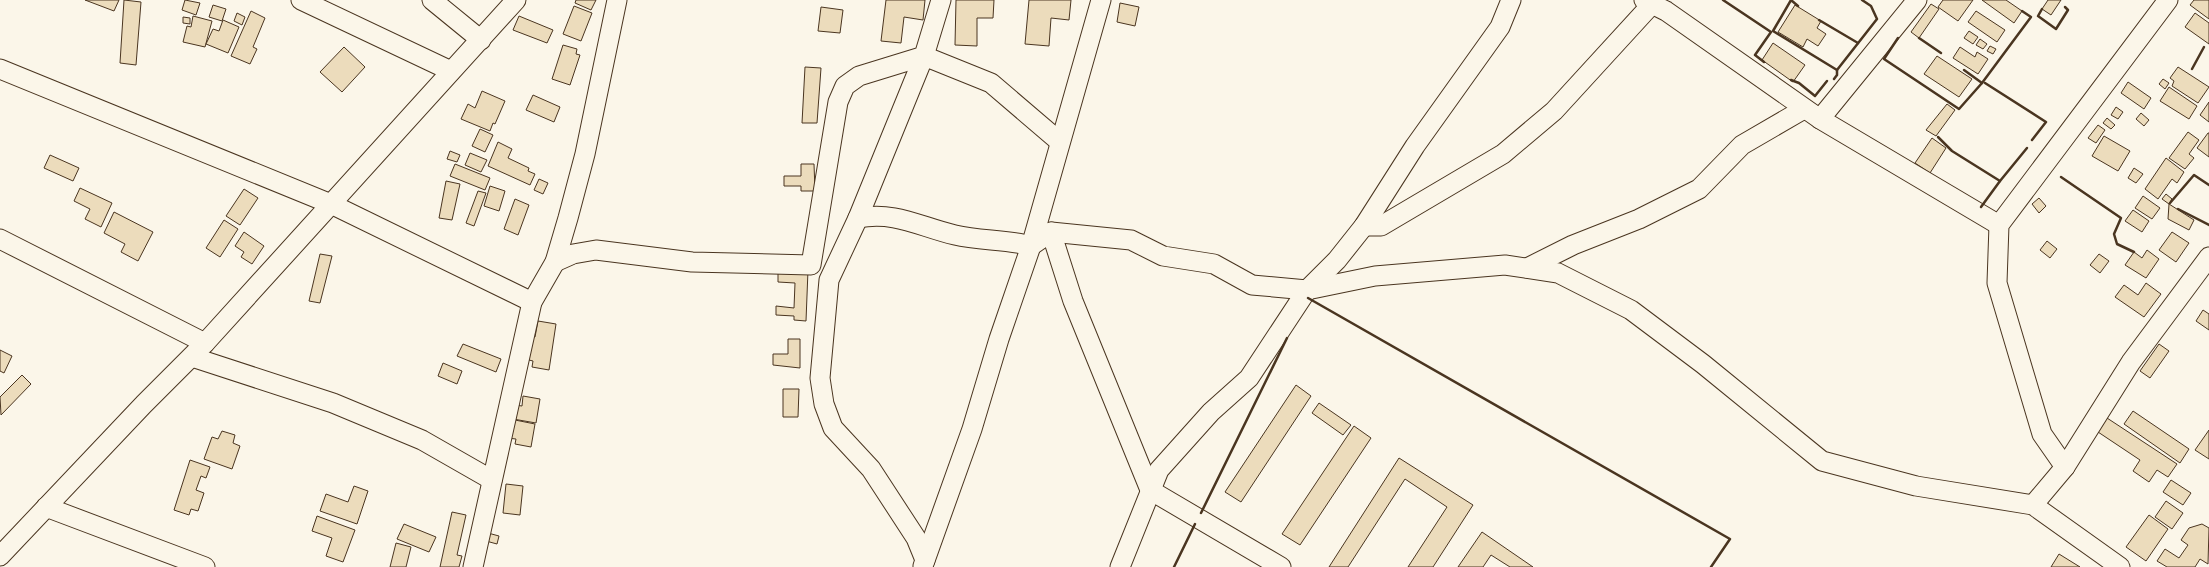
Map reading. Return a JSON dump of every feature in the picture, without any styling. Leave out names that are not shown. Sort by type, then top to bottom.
[{"type":"street","points":[[301,0],[451,71]]},
{"type":"street","points":[[432,0],[481,40]]},
{"type":"street","points":[[0,556],[144,404],[205,343],[516,0]]},
{"type":"street","points":[[473,567],[532,302],[555,262],[585,154],[617,0]]},
{"type":"street","points":[[924,563],[916,538],[871,468],[833,428],[824,404],[820,378],[830,280],[858,218],[924,56],[941,0]]},
{"type":"street","points":[[924,563],[972,429],[999,339],[1031,246],[1101,0]]},
{"type":"street","points":[[1120,567],[1159,470],[1211,412],[1249,378],[1308,290],[1337,260],[1364,226],[1415,146],[1500,27],[1511,0]]},
{"type":"street","points":[[1527,268],[1573,245],[1639,219],[1699,189],[1742,145],[1812,114],[1917,0]]},
{"type":"street","points":[[2065,466],[2042,434],[1997,283],[1999,225],[2168,0]]},
{"type":"street","points":[[1364,226],[1381,226],[1503,154],[1554,111],[1659,4],[1812,114],[1999,225]]},
{"type":"street","points":[[811,265],[838,102],[845,86],[860,76],[924,56],[991,83],[1060,142]]},
{"type":"street","points":[[0,69],[331,204],[532,302]]},
{"type":"street","points":[[858,218],[869,216],[897,218],[954,235],[1031,246],[1051,232],[1131,240],[1163,256],[1214,264],[1252,285],[1308,290],[1375,276],[1505,265],[1558,273],[1631,310],[1703,364],[1822,462],[1916,486],[2033,505],[2120,567]]},
{"type":"street","points":[[1051,232],[1073,301],[1150,490],[1281,567]]},
{"type":"street","points":[[0,239],[205,343]]},
{"type":"street","points":[[555,262],[573,254],[596,250],[692,262],[811,265],[830,280]]},
{"type":"street","points":[[2033,505],[2065,466],[2131,362],[2209,257]]},
{"type":"street","points":[[192,357],[342,407],[422,440],[492,480]]},
{"type":"street","points":[[46,507],[206,567]]},
{"type":"building","points":[[85,0],[119,0],[114,11]]},
{"type":"building","points":[[124,0],[141,2],[136,65],[120,63]]},
{"type":"building","points":[[185,0],[200,3],[196,15],[182,10]]},
{"type":"building","points":[[576,0],[596,0],[591,10],[575,3]]},
{"type":"building","points":[[886,0],[925,0],[923,20],[904,17],[901,43],[881,41]]},
{"type":"building","points":[[956,0],[994,0],[993,18],[977,18],[977,46],[955,45]]},
{"type":"building","points":[[1029,0],[1071,0],[1069,20],[1051,18],[1049,46],[1025,44]]},
{"type":"building","points":[[1943,0],[1973,0],[1958,21],[1938,7]]},
{"type":"building","points":[[1982,0],[2006,0],[2022,11],[2014,23]]},
{"type":"building","points":[[2048,0],[2061,0],[2051,15],[2042,9]]},
{"type":"building","points":[[2194,0],[2209,0],[2209,19],[2190,5]]},
{"type":"building","points":[[1120,3],[1139,7],[1135,26],[1117,22]]},
{"type":"building","points":[[1931,4],[1939,9],[1919,38],[1911,32]]},
{"type":"building","points":[[213,5],[226,9],[222,21],[209,17]]},
{"type":"building","points":[[1795,5],[1821,21],[1817,28],[1826,34],[1818,46],[1807,39],[1803,47],[1778,32]]},
{"type":"building","points":[[574,6],[592,13],[581,41],[563,34]]},
{"type":"building","points":[[821,7],[843,10],[840,33],[818,31]]},
{"type":"building","points":[[251,11],[265,18],[253,47],[257,49],[250,64],[231,56]]},
{"type":"building","points":[[1976,11],[2005,30],[1997,42],[1968,22]]},
{"type":"building","points":[[237,13],[245,17],[242,25],[234,21]]},
{"type":"building","points":[[2195,13],[2209,23],[2209,44],[2185,27]]},
{"type":"building","points":[[193,16],[212,21],[205,47],[183,42],[187,26],[191,27]]},
{"type":"building","points":[[519,16],[553,30],[547,43],[513,30]]},
{"type":"building","points":[[183,17],[190,18],[190,24],[183,23]]},
{"type":"building","points":[[223,20],[239,27],[228,53],[206,44],[213,29],[219,31]]},
{"type":"building","points":[[1969,31],[1978,37],[1973,44],[1964,38]]},
{"type":"building","points":[[1980,39],[1987,44],[1983,49],[1976,45]]},
{"type":"building","points":[[1773,43],[1805,65],[1793,82],[1762,60]]},
{"type":"building","points":[[563,45],[577,49],[576,54],[580,55],[570,85],[552,79]]},
{"type":"building","points":[[1990,46],[1996,49],[1993,54],[1987,51]]},
{"type":"building","points":[[344,47],[365,67],[342,92],[320,72]]},
{"type":"building","points":[[1960,47],[1975,57],[1977,52],[1988,59],[1978,74],[1953,58]]},
{"type":"building","points":[[1937,56],[1972,79],[1959,97],[1924,74]]},
{"type":"building","points":[[805,67],[821,68],[817,123],[802,123]]},
{"type":"building","points":[[2178,67],[2209,87],[2198,103],[2172,86],[2174,81],[2170,78]]},
{"type":"building","points":[[2163,79],[2169,83],[2165,89],[2159,84]]},
{"type":"building","points":[[2128,82],[2151,98],[2144,109],[2121,93]]},
{"type":"building","points":[[2169,87],[2197,106],[2189,119],[2160,101]]},
{"type":"building","points":[[482,91],[505,101],[490,131],[461,119],[468,104],[475,108]]},
{"type":"building","points":[[533,95],[560,107],[554,122],[526,110]]},
{"type":"building","points":[[2209,102],[2209,122],[2200,115]]},
{"type":"building","points":[[1947,104],[1955,110],[1936,136],[1926,130]]},
{"type":"building","points":[[2116,107],[2123,112],[2118,119],[2111,115]]},
{"type":"building","points":[[2141,113],[2149,120],[2144,126],[2136,119]]},
{"type":"building","points":[[2107,118],[2115,125],[2111,129],[2103,123]]},
{"type":"building","points":[[2098,125],[2105,130],[2096,143],[2088,138]]},
{"type":"building","points":[[480,129],[493,135],[485,152],[472,146]]},
{"type":"building","points":[[2188,132],[2199,140],[2189,154],[2194,158],[2185,169],[2169,158]]},
{"type":"building","points":[[2209,133],[2209,157],[2197,148]]},
{"type":"building","points":[[2104,136],[2130,151],[2118,171],[2092,156]]},
{"type":"building","points":[[1932,138],[1946,148],[1930,173],[1915,163]]},
{"type":"building","points":[[498,142],[512,149],[508,158],[529,168],[528,171],[535,174],[530,185],[488,166]]},
{"type":"building","points":[[450,151],[460,155],[457,162],[447,159]]},
{"type":"building","points":[[470,153],[487,160],[481,172],[465,165]]},
{"type":"building","points":[[50,155],[79,168],[73,181],[44,168]]},
{"type":"building","points":[[2166,158],[2184,172],[2177,183],[2172,179],[2158,199],[2145,189]]},
{"type":"building","points":[[455,164],[490,178],[485,190],[450,176]]},
{"type":"building","points":[[801,164],[814,164],[815,191],[801,191],[801,186],[784,186],[784,176],[801,176]]},
{"type":"building","points":[[2134,168],[2143,174],[2136,183],[2128,178]]},
{"type":"building","points":[[539,179],[548,183],[543,194],[534,190]]},
{"type":"building","points":[[446,181],[460,184],[452,220],[439,218]]},
{"type":"building","points":[[490,186],[505,191],[499,211],[484,206]]},
{"type":"building","points":[[80,188],[112,203],[101,227],[85,219],[90,209],[74,201]]},
{"type":"building","points":[[244,189],[258,198],[240,225],[226,216]]},
{"type":"building","points":[[478,191],[486,193],[474,226],[466,223]]},
{"type":"building","points":[[2166,194],[2172,199],[2169,204],[2162,199]]},
{"type":"building","points":[[2143,196],[2160,208],[2152,219],[2135,208]]},
{"type":"building","points":[[2039,198],[2046,206],[2039,213],[2032,204]]},
{"type":"building","points":[[515,199],[529,205],[518,235],[504,229]]},
{"type":"building","points":[[2169,204],[2194,220],[2189,230],[2168,219]]},
{"type":"building","points":[[2133,210],[2149,221],[2142,232],[2125,221]]},
{"type":"building","points":[[114,212],[153,232],[138,261],[121,252],[125,244],[104,233]]},
{"type":"building","points":[[224,220],[238,229],[220,257],[206,248]]},
{"type":"building","points":[[244,232],[264,246],[252,264],[241,257],[244,252],[235,246]]},
{"type":"building","points":[[2172,232],[2189,243],[2176,262],[2159,250]]},
{"type":"building","points":[[2047,241],[2057,249],[2050,258],[2040,250]]},
{"type":"building","points":[[2147,250],[2159,259],[2146,278],[2125,265],[2134,252],[2142,258]]},
{"type":"building","points":[[320,254],[332,256],[320,303],[309,301]]},
{"type":"building","points":[[2099,254],[2109,261],[2100,273],[2090,265]]},
{"type":"building","points":[[778,268],[808,270],[806,321],[794,320],[794,316],[776,315],[776,306],[794,308],[795,283],[778,282]]},
{"type":"building","points":[[2146,283],[2161,294],[2144,317],[2115,297],[2124,285],[2138,295]]},
{"type":"building","points":[[2203,310],[2209,314],[2209,330],[2196,321]]},
{"type":"building","points":[[538,321],[556,324],[549,370],[532,367],[533,361],[525,359],[529,336],[535,337]]},
{"type":"building","points":[[788,339],[800,339],[800,368],[773,365],[773,354],[788,354]]},
{"type":"building","points":[[463,344],[501,359],[496,372],[457,356]]},
{"type":"building","points":[[2159,344],[2169,351],[2150,378],[2140,371]]},
{"type":"building","points":[[0,350],[12,356],[4,373],[0,371]]},
{"type":"building","points":[[443,363],[462,371],[457,384],[438,376]]},
{"type":"building","points":[[22,375],[31,384],[1,415],[0,397]]},
{"type":"building","points":[[1296,385],[1311,396],[1241,502],[1225,492]]},
{"type":"building","points":[[783,389],[799,389],[798,417],[783,417]]},
{"type":"building","points":[[523,396],[540,399],[536,423],[513,419],[515,405],[522,406]]},
{"type":"building","points":[[1319,403],[1351,425],[1343,435],[1312,413]]},
{"type":"building","points":[[2133,411],[2189,449],[2180,463],[2124,424]]},
{"type":"building","points":[[2107,418],[2177,464],[2168,477],[2157,470],[2149,482],[2133,471],[2140,460],[2098,432]]},
{"type":"building","points":[[510,419],[535,424],[531,447],[515,444],[516,439],[507,438]]},
{"type":"building","points":[[1354,426],[1371,438],[1300,545],[1282,534]]},
{"type":"building","points":[[2209,430],[2209,459],[2195,450]]},
{"type":"building","points":[[222,431],[235,435],[233,443],[240,446],[232,469],[204,459],[212,437],[218,439]]},
{"type":"building","points":[[1399,458],[1473,505],[1433,567],[1408,567],[1447,507],[1405,479],[1348,567],[1329,567]]},
{"type":"building","points":[[190,460],[210,467],[206,478],[201,476],[196,490],[204,493],[198,511],[191,509],[189,515],[174,510]]},
{"type":"building","points":[[2171,480],[2191,493],[2183,505],[2163,492]]},
{"type":"building","points":[[506,484],[523,486],[520,515],[503,513]]},
{"type":"building","points":[[354,486],[368,491],[357,524],[320,511],[326,494],[348,502]]},
{"type":"building","points":[[2166,501],[2183,513],[2172,529],[2155,517]]},
{"type":"building","points":[[452,512],[466,515],[457,555],[462,556],[459,567],[440,567]]},
{"type":"building","points":[[2149,515],[2168,529],[2146,561],[2126,547]]},
{"type":"building","points":[[317,516],[355,530],[343,562],[326,556],[332,538],[312,531]]},
{"type":"building","points":[[404,524],[436,537],[429,552],[397,539]]},
{"type":"building","points":[[2202,524],[2209,528],[2208,564],[2200,559],[2195,567],[2167,567],[2157,561],[2165,549],[2179,558],[2188,545],[2181,540],[2189,528]]},
{"type":"building","points":[[1482,532],[1533,567],[1510,567],[1491,555],[1483,567],[1458,567]]},
{"type":"building","points":[[488,533],[499,536],[497,544],[486,541]]},
{"type":"building","points":[[396,543],[411,547],[406,567],[390,567]]},
{"type":"building","points":[[2059,554],[2080,567],[2051,567]]},
{"type":"wall","points":[[1723,0],[1771,32],[1755,55],[1764,62]]},
{"type":"wall","points":[[1798,6],[1791,0],[1773,31],[1837,70]]},
{"type":"wall","points":[[1834,79],[1837,75],[1837,70],[1877,19],[1871,6],[1862,0]]},
{"type":"wall","points":[[2042,9],[2038,16],[2056,29],[2068,10],[2065,7]]},
{"type":"wall","points":[[1898,38],[1884,59],[1959,109],[1982,83],[2031,17],[2022,11]]},
{"type":"wall","points":[[1819,20],[1858,43]]},
{"type":"wall","points":[[1919,38],[1941,53]]},
{"type":"wall","points":[[2192,69],[2204,47]]},
{"type":"wall","points":[[1964,70],[1982,83]]},
{"type":"wall","points":[[1791,80],[1799,83],[1815,96],[1827,81]]},
{"type":"wall","points":[[1985,83],[2046,122],[2032,140]]},
{"type":"wall","points":[[1938,137],[1952,151],[2000,181],[2027,148]]},
{"type":"wall","points":[[2170,203],[2194,175],[2209,185]]},
{"type":"wall","points":[[2061,177],[2121,218],[2114,234],[2117,244],[2134,252]]},
{"type":"wall","points":[[1981,207],[2000,181]]},
{"type":"wall","points":[[2178,209],[2209,225]]},
{"type":"wall","points":[[1308,298],[1730,539],[1711,567]]},
{"type":"wall","points":[[1201,513],[1287,338]]},
{"type":"wall","points":[[1174,567],[1195,524]]}]
